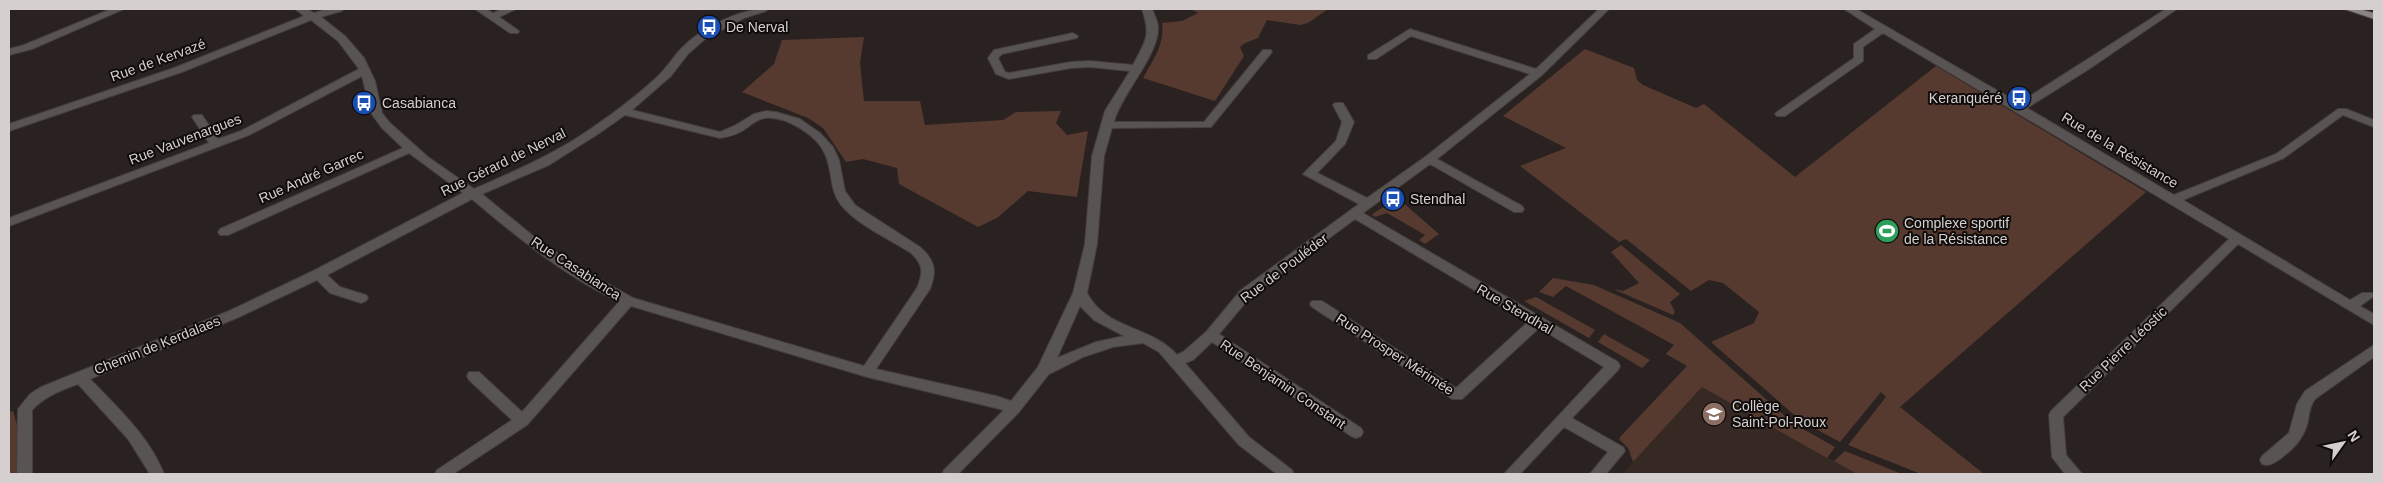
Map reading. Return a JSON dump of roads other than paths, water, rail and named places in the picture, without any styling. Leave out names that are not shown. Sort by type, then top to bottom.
[{"type":"main road","points":[[2349,9],[2374,16]]},
{"type":"street","points":[[9,52],[28,47],[119,9]]},
{"type":"street","name":"Rue Casabianca","points":[[300,9],[315,16],[361,60],[366,70],[375,109],[379,118],[412,148],[462,188],[474,194],[549,253],[613,295],[628,302],[867,372],[996,401],[1014,408]]},
{"type":"street","name":"Rue de Kervazé","points":[[9,128],[178,70],[315,16],[338,9]]},
{"type":"street","points":[[485,11],[511,9]]},
{"type":"street","name":"Rue Gérard de Nerval","points":[[234,314],[318,274],[456,200],[474,194],[545,162],[624,111],[667,74],[684,52],[701,37],[740,16],[762,9]]},
{"type":"street","points":[[949,474],[1014,408],[1044,370],[1080,293],[1091,244],[1098,156],[1111,111],[1137,68],[1152,38],[1153,26],[1146,9]]},
{"type":"street","name":"Rue de Pouléder","points":[[1175,362],[1188,356],[1211,335],[1246,293],[1430,159],[1538,72],[1604,9]]},
{"type":"street","name":"Rue de la Résistance","points":[[1849,9],[2374,320]]},
{"type":"street","points":[[2019,108],[2085,68],[2172,9]]},
{"type":"street","points":[[485,11],[514,31]]},
{"type":"street","points":[[1781,114],[1858,59],[1858,46],[1883,28]]},
{"type":"street","points":[[1372,57],[1410,32],[1538,72]]},
{"type":"street","points":[[1073,36],[998,52],[994,58],[1001,74],[1009,76],[1071,65],[1090,64],[1137,68]]},
{"type":"street","points":[[1106,126],[1207,125],[1267,52]]},
{"type":"street","name":"Rue Vauvenargues","points":[[9,222],[245,132],[366,70]]},
{"type":"street","points":[[1339,105],[1348,122],[1341,142],[1309,174],[1369,204]]},
{"type":"street","points":[[624,111],[720,135],[728,133],[762,114],[774,114],[792,120],[824,144],[833,158],[835,185],[840,197],[852,210],[874,227],[918,252],[928,266],[928,274],[923,289],[867,372]]},
{"type":"street","points":[[2173,200],[2280,156],[2342,111],[2374,124]]},
{"type":"street","points":[[198,117],[214,144]]},
{"type":"street","name":"Rue André Garrec","points":[[224,232],[412,148]]},
{"type":"street","points":[[1430,159],[1518,209]]},
{"type":"street","name":"Rue Stendhal","points":[[1355,214],[1613,366],[1511,474]]},
{"type":"street","name":"Rue Pierre Léostic","points":[[2074,474],[2059,457],[2056,415],[2237,238]]},
{"type":"street","points":[[318,274],[335,290],[361,298]]},
{"type":"street","points":[[1080,293],[1089,309],[1100,317],[1125,332],[1148,340],[1164,349],[1244,441],[1287,474]]},
{"type":"street","points":[[2351,305],[2368,296]]},
{"type":"street","points":[[442,474],[522,421],[628,302]]},
{"type":"street","name":"Rue Prosper Mérimée","points":[[1317,304],[1457,395],[1537,322]]},
{"type":"street","name":"Chemin de Kerdalaes","points":[[24,474],[25,409],[35,398],[46,391],[234,314]]},
{"type":"street","name":"Rue Benjamin Constant","points":[[1211,335],[1356,432]]},
{"type":"street","points":[[1044,370],[1082,350],[1126,339],[1148,340]]},
{"type":"street","points":[[2267,460],[2294,438],[2298,432],[2305,401],[2310,395],[2374,350]]},
{"type":"street","points":[[474,376],[522,421]]},
{"type":"street","name":"Chemin de Kerdalaes","points":[[80,377],[124,424],[154,466],[157,474]]},
{"type":"street","points":[[1563,420],[1618,451],[1597,474]]},
{"type":"place","name":"De Nerval","points":[[709,27]]},
{"type":"place","name":"Keranquéré","points":[[2019,98]]},
{"type":"place","name":"Casabianca","points":[[364,103]]},
{"type":"place","name":"Stendhal","points":[[1393,199]]},
{"type":"place","name":"Complexe sportif de la Résistance","points":[[1887,231]]},
{"type":"place","name":"Collège Saint-Pol-Roux","points":[[1714,414]]}]
